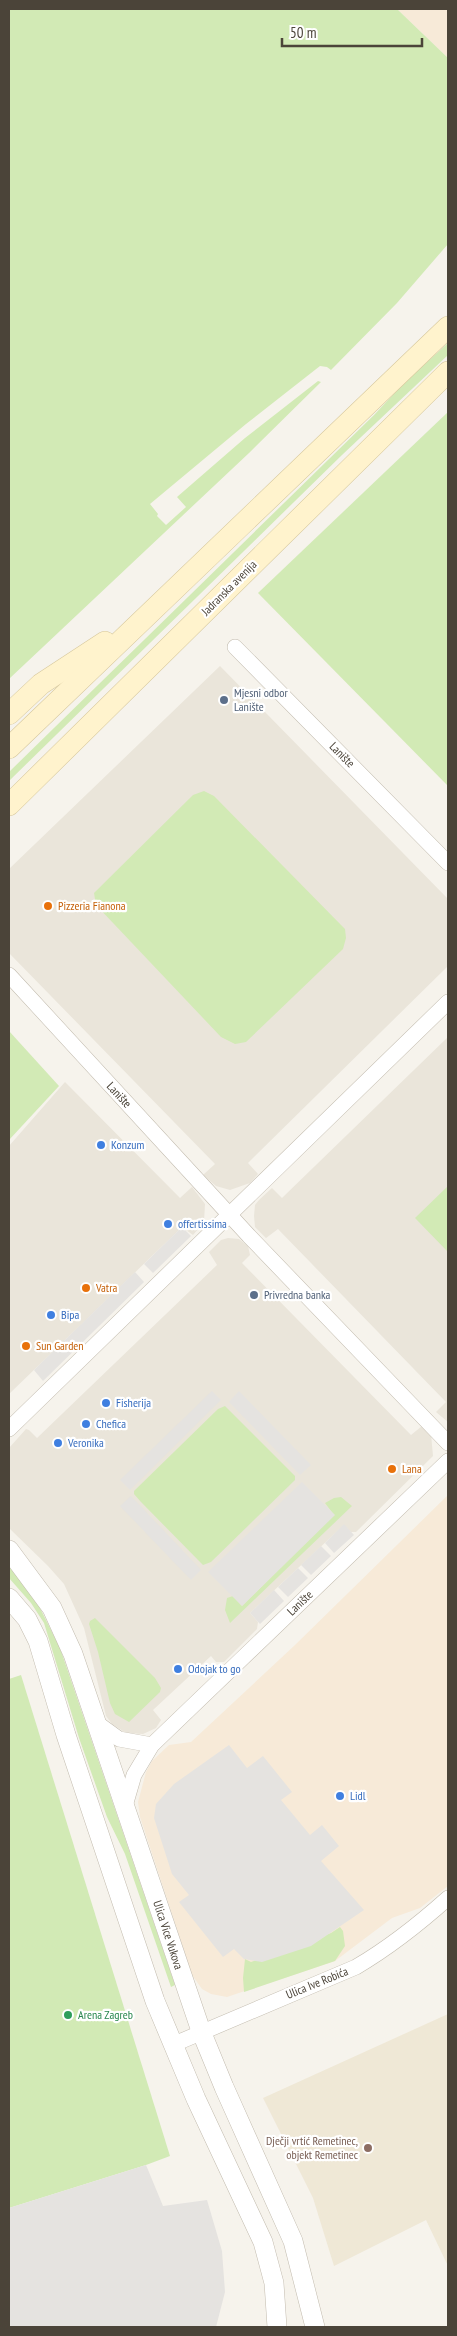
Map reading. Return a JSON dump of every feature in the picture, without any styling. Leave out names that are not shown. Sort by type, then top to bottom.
[{"type":"main road","points":[[9,748],[448,327]]},
{"type":"main road","name":"Jadranska avenija","points":[[9,805],[448,372]]},
{"type":"main road","points":[[9,714],[41,684],[139,622]]},
{"type":"street","name":"Lanište","points":[[235,647],[448,863]]},
{"type":"street","name":"Lanište","points":[[9,975],[230,1215],[448,1443]]},
{"type":"street","points":[[9,1430],[448,1002]]},
{"type":"street","name":"Lanište","points":[[125,1806],[134,1775],[152,1745],[448,1461]]},
{"type":"street","name":"Ulica Vice Vukova","points":[[9,1550],[52,1608],[73,1654],[201,2031],[293,2241],[315,2327]]},
{"type":"street","points":[[9,1598],[27,1619],[38,1642],[94,1819],[155,2001],[172,2044],[263,2242],[274,2283],[277,2327]]},
{"type":"street","points":[[97,1724],[119,1739],[152,1745]]},
{"type":"street","name":"Ulica Ive Robića","points":[[172,2044],[356,1967],[384,1950],[448,1898]]},
{"type":"shaded area","points":[[397,9],[448,9],[448,58]]},
{"type":"shaded area","points":[[220,666],[448,899],[448,966],[248,1163],[258,1174],[250,1183],[230,1190],[216,1186],[203,1175],[215,1164],[9,953],[9,869]]},
{"type":"shaded area","points":[[448,1037],[448,1422],[436,1412],[446,1402],[278,1229],[266,1238],[255,1227],[254,1216],[255,1205],[272,1188],[282,1198]]},
{"type":"shaded area","points":[[65,1082],[180,1198],[192,1187],[205,1204],[204,1222],[193,1235],[182,1227],[9,1394],[9,1146]]},
{"type":"shaded area","points":[[182,1227],[191,1236],[153,1273],[144,1264]]},
{"type":"shaded area","points":[[228,1238],[239,1239],[248,1246],[250,1255],[242,1263],[411,1435],[422,1426],[431,1434],[433,1456],[356,1532],[351,1532],[344,1525],[250,1613],[258,1622],[257,1629],[224,1662],[216,1662],[211,1656],[153,1710],[161,1720],[156,1728],[143,1734],[126,1733],[112,1724],[106,1716],[84,1628],[64,1584],[9,1528],[9,1448],[26,1429],[37,1438],[217,1265],[209,1252],[221,1240]]},
{"type":"shaded area","points":[[135,1272],[144,1282],[43,1381],[34,1370]]},
{"type":"shaded area","points":[[212,1391],[221,1400],[130,1490],[120,1480]]},
{"type":"shaded area","points":[[239,1391],[311,1465],[300,1475],[229,1402]]},
{"type":"shaded area","points":[[302,1482],[335,1515],[242,1606],[208,1572]]},
{"type":"shaded area","points":[[448,1495],[448,1886],[420,1908],[392,1918],[335,1961],[227,1997],[211,1994],[202,1989],[192,1975],[140,1817],[138,1802],[146,1772],[152,1761],[169,1745],[191,1742],[295,1645]]},
{"type":"shaded area","points":[[131,1496],[201,1570],[191,1580],[120,1506]]},
{"type":"shaded area","points":[[344,1524],[354,1535],[334,1553],[325,1543]]},
{"type":"shaded area","points":[[321,1546],[331,1556],[311,1575],[301,1565]]},
{"type":"shaded area","points":[[298,1568],[308,1578],[288,1597],[278,1587]]},
{"type":"shaded area","points":[[274,1590],[284,1601],[260,1624],[250,1613]]},
{"type":"shaded area","points":[[229,1745],[247,1768],[263,1756],[292,1792],[281,1800],[310,1835],[322,1825],[339,1846],[321,1861],[364,1910],[311,1946],[262,1962],[244,1959],[234,1949],[223,1957],[179,1902],[189,1895],[172,1874],[154,1818],[156,1804],[174,1784]]},
{"type":"shaded area","name":"Dječji vrtić Remetinec, objekt Remetinec","points":[[448,2014],[448,2266],[426,2220],[334,2266],[313,2198],[263,2098]]},
{"type":"shaded area","points":[[146,2165],[163,2206],[207,2200],[222,2251],[225,2292],[216,2327],[9,2327],[9,2208]]},
{"type":"green space","points":[[9,9],[397,9],[448,58],[448,244],[397,303],[331,370],[320,366],[246,424],[150,504],[158,514],[157,516],[166,525],[186,507],[177,497],[245,438],[318,381],[321,382],[249,453],[9,679]]},
{"type":"green space","points":[[448,343],[448,355],[342,455],[9,781],[9,772],[374,415],[404,383]]},
{"type":"green space","points":[[448,412],[448,786],[258,593]]},
{"type":"green space","points":[[204,791],[214,796],[345,929],[346,938],[343,949],[246,1042],[235,1044],[221,1037],[96,905],[94,893],[193,795]]},
{"type":"green space","points":[[9,1031],[59,1086],[9,1140]]},
{"type":"green space","points":[[448,1186],[448,1252],[415,1218]]},
{"type":"green space","points":[[225,1406],[295,1476],[295,1480],[211,1562],[203,1565],[141,1502],[134,1494],[134,1491],[218,1409]]},
{"type":"green space","points":[[341,1497],[352,1506],[230,1623],[225,1610],[227,1598],[233,1596],[242,1606],[334,1515],[325,1503],[334,1498]]},
{"type":"green space","points":[[9,1566],[35,1598],[60,1648],[175,1985],[171,1987],[125,1854],[107,1817],[79,1738],[44,1623],[31,1603],[9,1578]]},
{"type":"green space","points":[[95,1618],[155,1678],[161,1688],[160,1692],[129,1722],[115,1714],[110,1703],[98,1652],[89,1624]]},
{"type":"green space","name":"Arena Zagreb","points":[[21,1675],[170,2156],[9,2208],[9,1679]]},
{"type":"green space","points":[[340,1927],[343,1931],[345,1946],[335,1961],[244,1992],[245,1959],[251,1962],[331,1933]]},
{"type":"place","name":"Mjesni odbor Lanište","points":[[224,700]]},
{"type":"place","name":"Pizzeria Fianona","points":[[48,906]]},
{"type":"place","name":"Konzum","points":[[101,1145]]},
{"type":"place","name":"offertissima","points":[[168,1224]]},
{"type":"place","name":"Vatra","points":[[86,1288]]},
{"type":"place","name":"Privredna banka","points":[[254,1295]]},
{"type":"place","name":"Bipa","points":[[51,1315]]},
{"type":"place","name":"Sun Garden","points":[[26,1346]]},
{"type":"place","name":"Fisherija","points":[[106,1403]]},
{"type":"place","name":"Chefica","points":[[86,1424]]},
{"type":"place","name":"Veronika","points":[[58,1443]]},
{"type":"place","name":"Lana","points":[[392,1469]]},
{"type":"place","name":"Odojak to go","points":[[178,1669]]},
{"type":"place","name":"Lidl","points":[[340,1796]]},
{"type":"place","name":"Arena Zagreb","points":[[68,2015]]},
{"type":"place","name":"Dječji vrtić Remetinec, objekt Remetinec","points":[[368,2148]]}]
